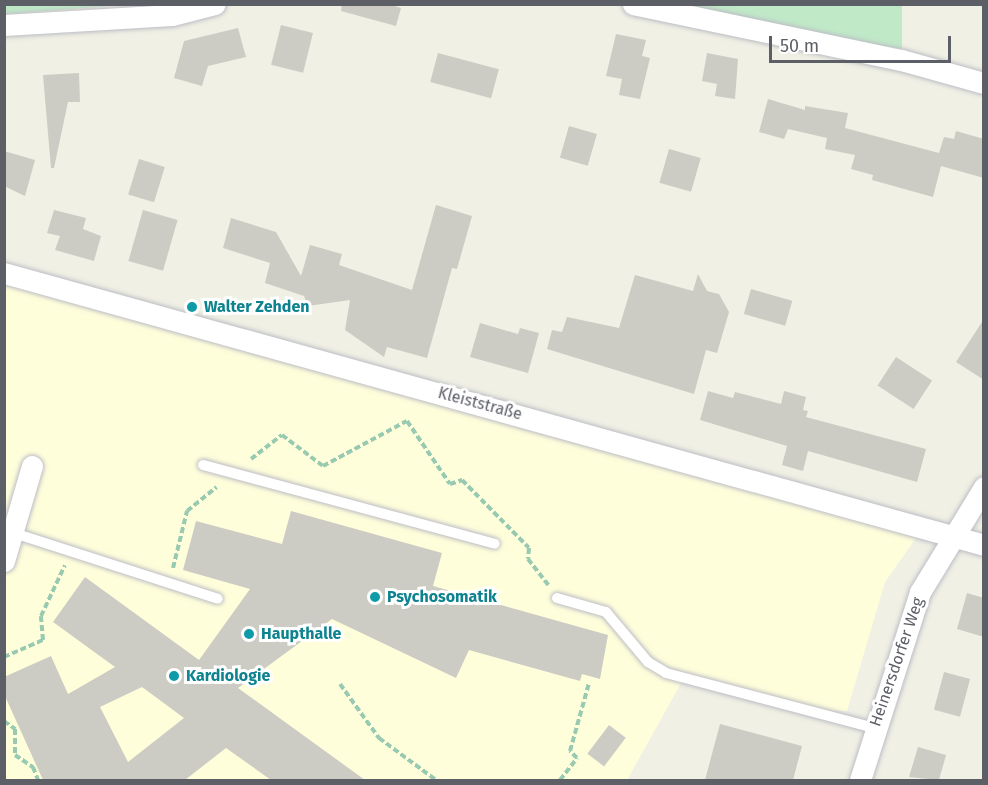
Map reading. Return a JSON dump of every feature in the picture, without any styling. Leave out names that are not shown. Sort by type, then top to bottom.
[{"type":"street","points":[[4,24],[172,15],[215,4]]},
{"type":"street","points":[[633,4],[901,60],[984,83]]},
{"type":"street","name":"Kleiststraße","points":[[4,273],[984,545]]},
{"type":"street","points":[[4,561],[32,466]]},
{"type":"street","name":"Heinersdorfer Weg","points":[[860,780],[874,728],[920,592],[984,487]]},
{"type":"lane","points":[[203,465],[495,544]]},
{"type":"lane","points":[[14,533],[218,599]]},
{"type":"lane","points":[[557,598],[606,612],[648,662],[666,673],[874,728]]},
{"type":"path","points":[[4,657],[43,640],[41,616],[71,551]]},
{"type":"path","points":[[560,780],[577,758],[570,751],[589,683]]},
{"type":"path","points":[[340,684],[380,738],[436,780]]},
{"type":"path","points":[[4,721],[15,729],[15,755],[33,767],[38,780]]},
{"type":"shaded area","points":[[5,4],[123,4],[123,5],[5,14]]},
{"type":"shaded area","points":[[641,5],[902,5],[902,49]]},
{"type":"shaded area","points":[[4,273],[923,528],[885,582],[847,711],[807,710],[684,678],[627,780],[5,780]]},
{"type":"building","points":[[342,4],[388,4],[401,8],[396,26],[341,11]]},
{"type":"building","points":[[281,25],[313,33],[303,73],[271,65]]},
{"type":"building","points":[[238,28],[246,57],[208,66],[202,86],[174,78],[184,41]]},
{"type":"building","points":[[616,34],[646,40],[642,56],[650,58],[640,99],[619,95],[622,79],[606,76]]},
{"type":"building","points":[[438,53],[499,69],[491,98],[430,82]]},
{"type":"building","points":[[707,53],[738,59],[735,99],[715,96],[717,84],[702,81]]},
{"type":"building","points":[[79,73],[80,102],[68,102],[54,168],[51,168],[43,75]]},
{"type":"building","points":[[768,99],[805,110],[805,106],[848,113],[845,128],[939,153],[944,137],[954,139],[956,131],[984,139],[984,178],[941,166],[933,197],[872,180],[873,175],[851,169],[855,155],[825,149],[827,138],[788,129],[784,139],[759,132]]},
{"type":"building","points":[[569,126],[597,134],[588,166],[560,158]]},
{"type":"building","points":[[669,149],[701,158],[691,192],[659,183]]},
{"type":"building","points":[[4,151],[35,160],[25,196],[4,186]]},
{"type":"building","points":[[139,159],[165,167],[154,202],[128,194]]},
{"type":"building","points":[[436,205],[472,216],[457,269],[452,268],[427,358],[387,347],[384,357],[345,330],[350,300],[308,306],[304,296],[265,283],[270,263],[223,248],[231,218],[276,232],[301,276],[310,245],[342,254],[339,265],[412,290]]},
{"type":"building","points":[[54,210],[86,218],[83,229],[101,236],[94,261],[55,250],[60,236],[47,233]]},
{"type":"building","points":[[143,210],[178,220],[163,271],[128,261]]},
{"type":"building","points":[[698,274],[707,291],[719,294],[729,312],[717,353],[706,350],[694,394],[547,349],[552,330],[562,332],[567,317],[619,328],[635,275],[693,291]]},
{"type":"building","points":[[751,289],[792,301],[785,326],[744,314]]},
{"type":"building","points":[[984,319],[984,380],[956,362]]},
{"type":"building","points":[[480,323],[518,334],[520,328],[539,333],[528,373],[470,357]]},
{"type":"building","points":[[896,357],[932,380],[914,409],[877,386]]},
{"type":"building","points":[[708,391],[733,398],[735,392],[781,404],[784,391],[806,397],[803,410],[808,411],[806,417],[926,449],[917,482],[808,451],[803,471],[782,465],[787,446],[700,420]]},
{"type":"building","points":[[291,511],[442,553],[433,586],[608,635],[600,679],[582,674],[580,681],[469,650],[456,678],[332,619],[238,688],[365,780],[271,780],[226,748],[185,780],[43,780],[4,694],[4,677],[51,656],[68,694],[115,667],[53,622],[85,577],[199,660],[250,589],[183,570],[196,521],[282,544]],"holes":[[[142,687],[184,718],[128,762],[100,707]]]},
{"type":"building","points":[[967,593],[984,598],[984,637],[957,629]]},
{"type":"building","points":[[944,672],[970,679],[960,717],[934,710]]},
{"type":"building","points":[[720,724],[802,746],[793,780],[705,780]]},
{"type":"building","points":[[609,725],[626,738],[604,766],[587,754]]},
{"type":"building","points":[[918,747],[946,755],[939,780],[909,777]]},
{"type":"place","name":"Walter Zehden","points":[[192,307]]},
{"type":"place","name":"Psychosomatik","points":[[375,597]]},
{"type":"place","name":"Haupthalle","points":[[249,634]]},
{"type":"place","name":"Kardiologie","points":[[174,676]]}]
